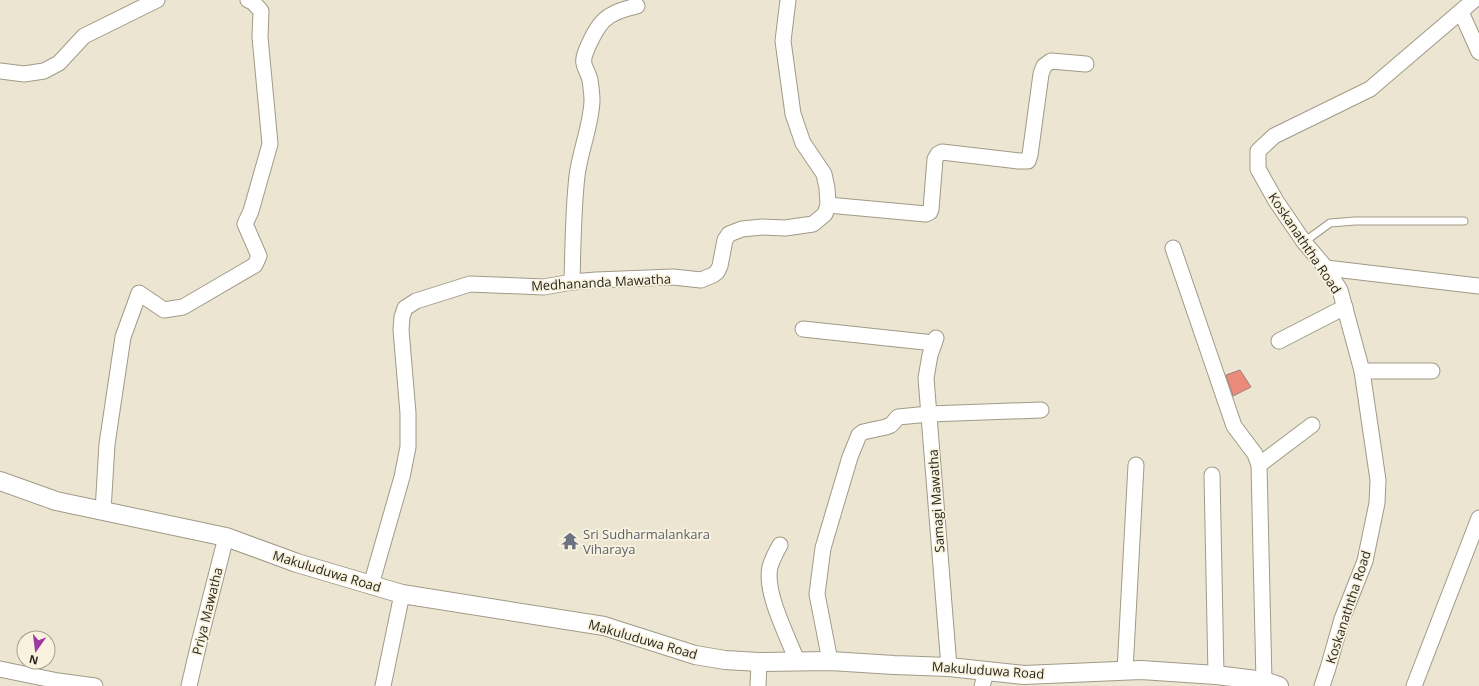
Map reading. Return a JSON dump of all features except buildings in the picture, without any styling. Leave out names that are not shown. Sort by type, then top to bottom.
[{"type":"street","points":[[0,71],[24,74],[44,70],[59,63],[84,36],[157,0]]},
{"type":"street","points":[[788,0],[784,41],[792,114],[803,143],[824,174],[828,205],[926,214],[930,212],[931,209],[935,159],[938,154],[942,152],[1028,161],[1041,74],[1044,66],[1051,61],[1086,64]]},
{"type":"street","name":"Koskanaththa Road","points":[[1322,686],[1342,620],[1365,561],[1377,503],[1378,480],[1362,371],[1340,290],[1326,268],[1304,242],[1276,201],[1258,169],[1258,151],[1274,136],[1370,89],[1474,0]]},
{"type":"street","points":[[103,511],[107,444],[121,353],[124,337],[139,293],[164,310],[183,307],[255,265],[259,256],[245,224],[251,211],[270,144],[260,37],[261,11],[253,1]]},
{"type":"street","points":[[572,282],[577,175],[592,107],[590,79],[583,61],[601,22],[610,15],[624,9],[637,6]]},
{"type":"street","points":[[1460,12],[1479,52]]},
{"type":"street","name":"Medhananda Mawatha","points":[[371,585],[402,478],[408,447],[408,413],[401,330],[402,317],[405,308],[416,301],[470,284],[544,287],[572,282],[673,277],[701,280],[713,276],[717,272],[720,266],[725,240],[729,234],[742,229],[762,227],[785,228],[813,224],[826,214],[828,205]]},
{"type":"street","points":[[1173,248],[1234,426],[1254,454],[1259,465],[1271,684]]},
{"type":"street","points":[[1326,268],[1479,286]]},
{"type":"street","points":[[1278,341],[1344,307]]},
{"type":"street","name":"Samagi Mawatha","points":[[803,329],[935,340],[930,355],[926,378],[949,667]]},
{"type":"street","points":[[1362,371],[1432,371]]},
{"type":"street","points":[[830,661],[817,594],[823,548],[856,440],[863,432],[891,425],[898,418],[929,414],[1041,410]]},
{"type":"street","points":[[1259,465],[1312,425]]},
{"type":"street","points":[[1125,671],[1136,465]]},
{"type":"street","points":[[1212,475],[1216,675]]},
{"type":"street","name":"Makuluduwa Road","points":[[0,481],[56,501],[226,537],[297,563],[402,594],[604,626],[695,655],[725,660],[759,662],[830,661],[949,667],[984,678],[1142,670],[1216,675],[1271,684]]},
{"type":"street","points":[[1414,686],[1479,518]]},
{"type":"street","name":"Priya Mawatha","points":[[189,686],[226,537]]},
{"type":"street","points":[[780,545],[770,567],[769,584],[773,601],[797,661]]},
{"type":"street","points":[[382,686],[402,594]]},
{"type":"street","points":[[758,686],[759,662]]},
{"type":"street","points":[[0,669],[58,681],[95,686]]},
{"type":"lane","points":[[1304,242],[1330,223],[1355,221],[1464,221]]},
{"type":"place","name":"Sri Sudharmalankara Viharaya","points":[[570,541]]}]
